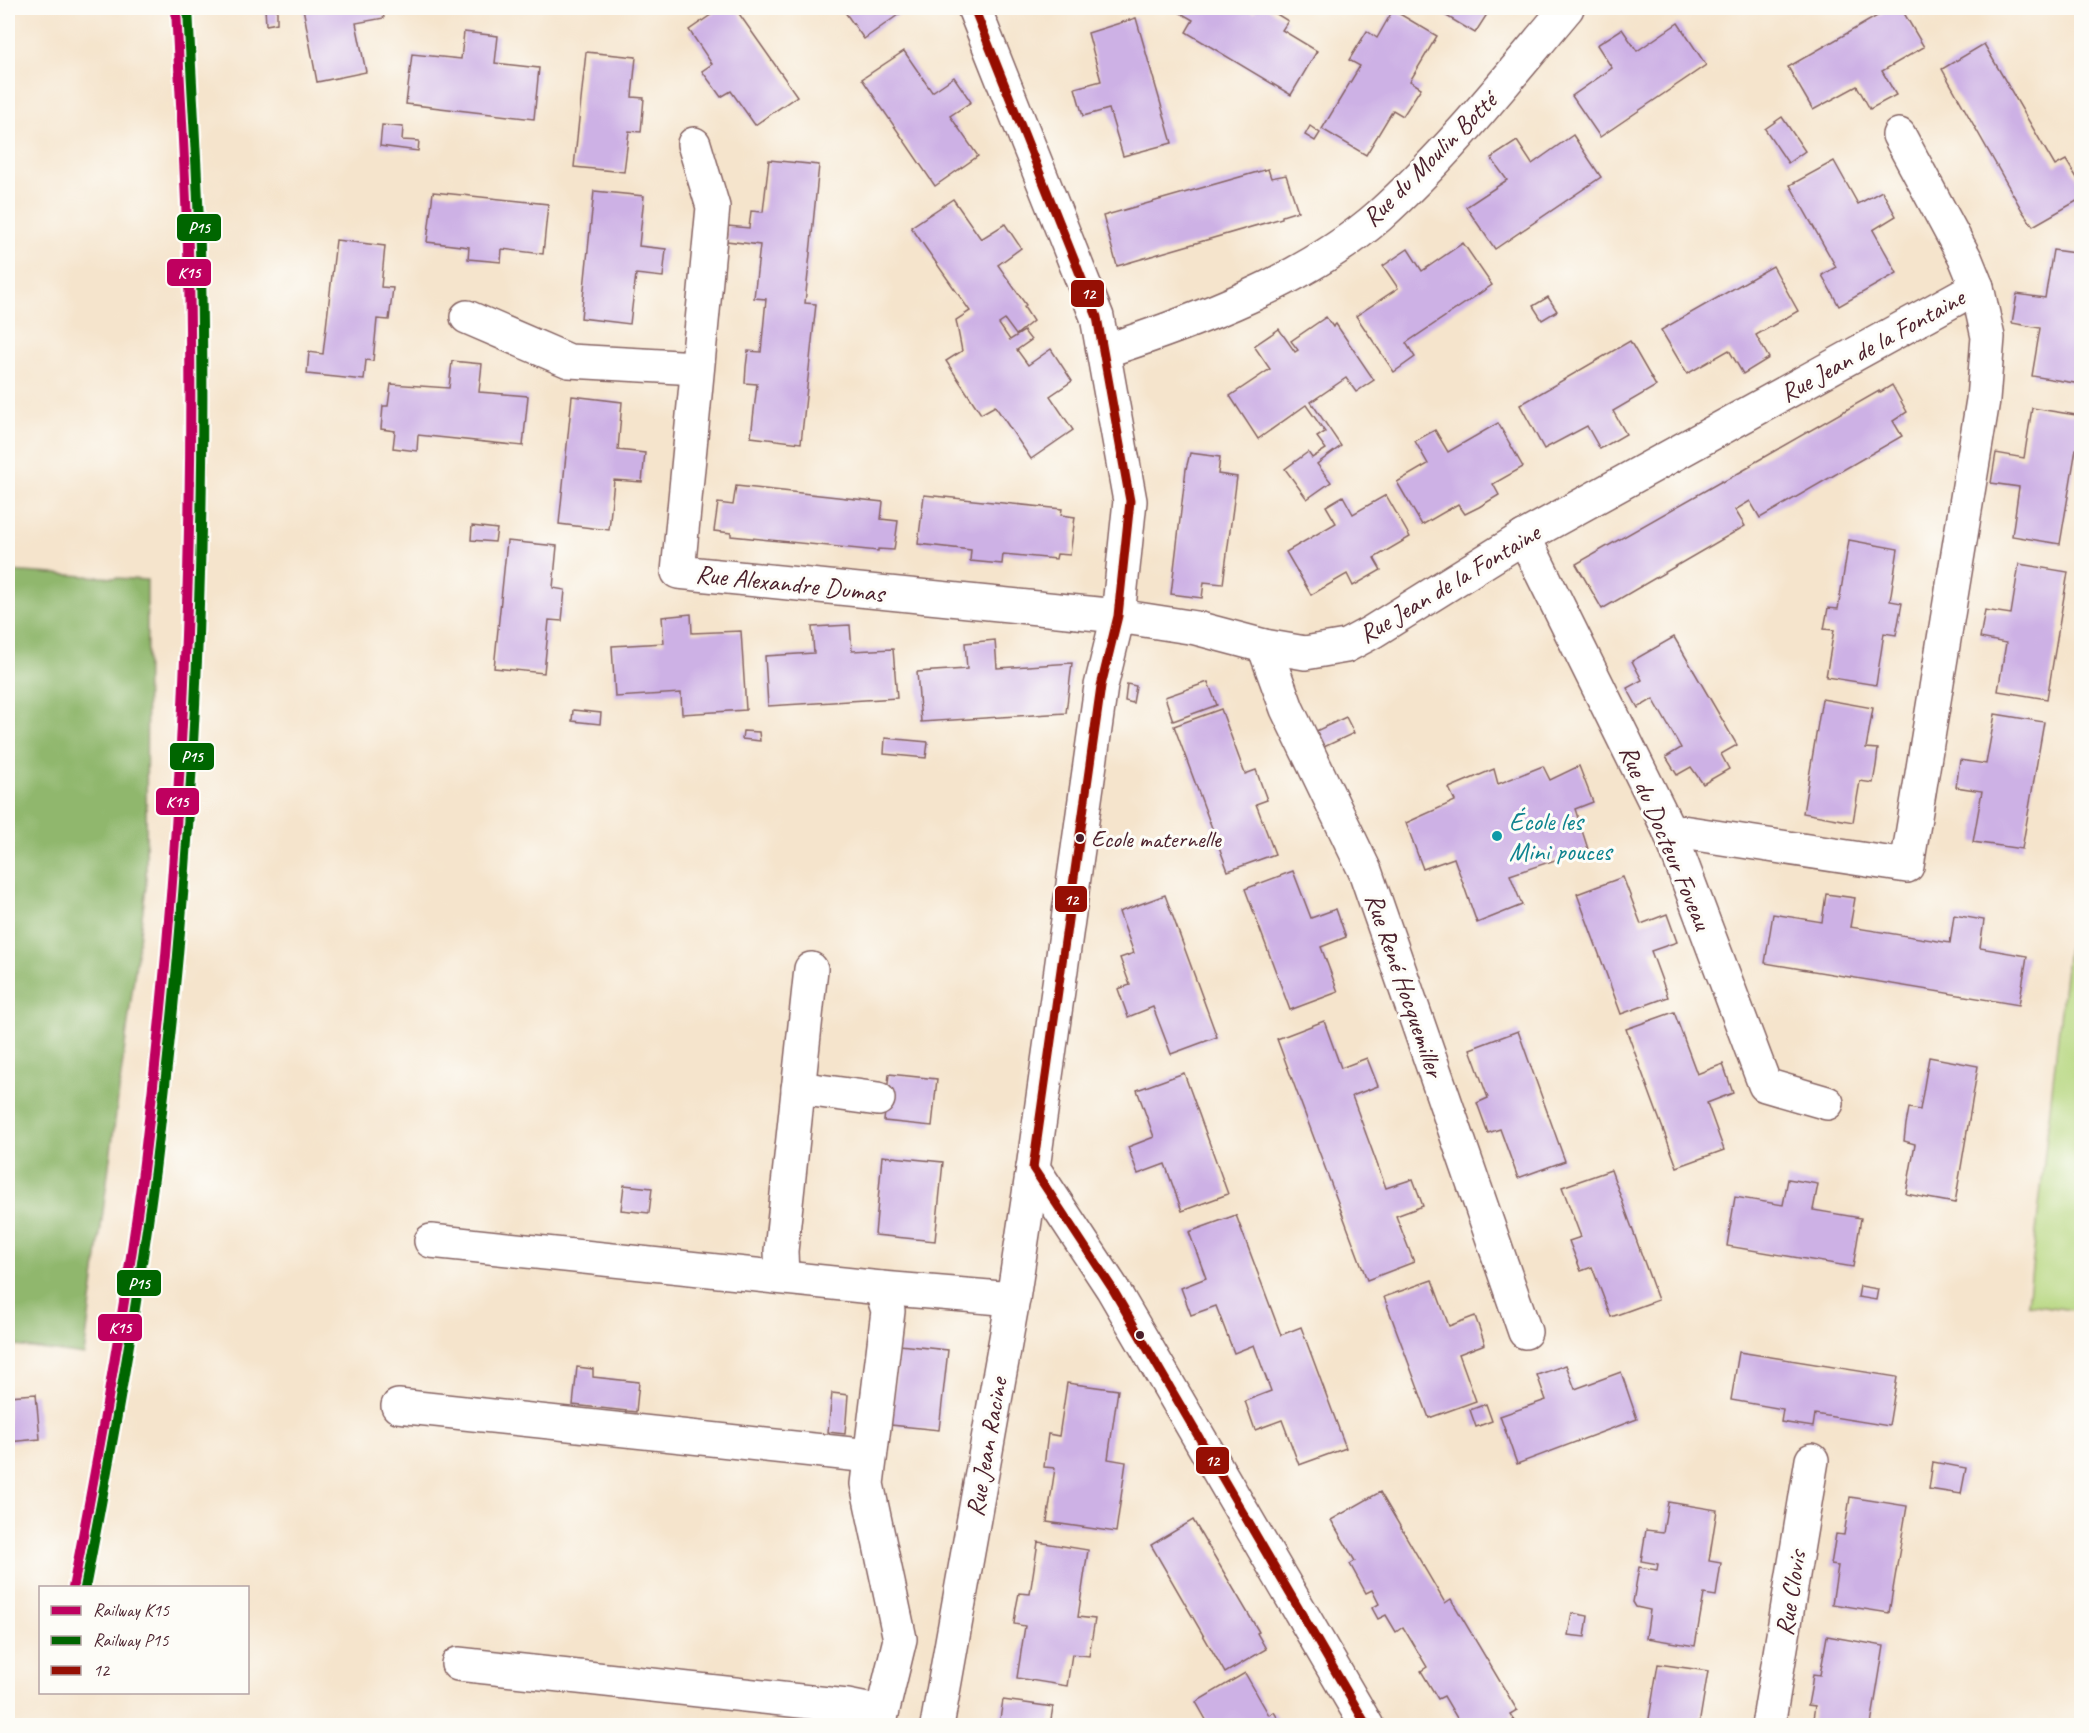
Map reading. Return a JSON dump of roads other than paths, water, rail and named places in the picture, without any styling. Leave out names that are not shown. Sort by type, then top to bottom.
[{"type":"street","name":"Rue Jean Racine","points":[[937,1725],[1034,1168],[1101,686],[1118,616],[1130,501],[1098,317],[974,8]]},
{"type":"street","name":"Rue du Moulin Botté","points":[[1104,351],[1239,300],[1322,258],[1378,217],[1460,134],[1567,8]]},
{"type":"street","points":[[1899,135],[1966,260],[1977,287]]},
{"type":"street","name":"Rue Alexandre Dumas","points":[[694,144],[713,207],[678,572],[1118,616]]},
{"type":"street","name":"Rue Jean de la Fontaine","points":[[1118,616],[1196,628],[1264,646],[1305,653],[1346,646],[1524,537],[1977,287],[1988,337],[1983,400],[1907,866],[1669,830]]},
{"type":"street","points":[[467,317],[569,361],[697,368]]},
{"type":"street","name":"Rue du Docteur Foveau","points":[[1524,537],[1669,830],[1765,1085],[1827,1103]]},
{"type":"street","name":"Rue René Hocquemiller","points":[[1264,646],[1287,710],[1365,871],[1525,1332]]},
{"type":"street","points":[[782,1277],[781,1251],[811,969]]},
{"type":"street","points":[[798,1088],[878,1099]]},
{"type":"street","points":[[1034,1168],[1112,1288],[1367,1725]]},
{"type":"street","points":[[431,1241],[881,1288],[1013,1299]]},
{"type":"street","points":[[458,1664],[847,1706],[880,1719],[900,1639],[867,1484],[888,1311],[881,1288]]},
{"type":"street","points":[[398,1406],[870,1456]]},
{"type":"street","name":"Rue Clovis","points":[[1768,1725],[1812,1460]]},
{"type":"rail line","name":"K15","points":[[73,1586],[111,1380],[143,1171],[166,961],[181,749],[189,538],[190,327],[176,8]]},
{"type":"rail line","name":"P15","points":[[85,1586],[123,1379],[155,1170],[178,960],[193,749],[201,538],[202,326],[188,8]]},
{"type":"place","name":"École les Mini pouces","points":[[1497,836]]},
{"type":"place","name":"Ecole maternelle","points":[[1080,838]]}]
